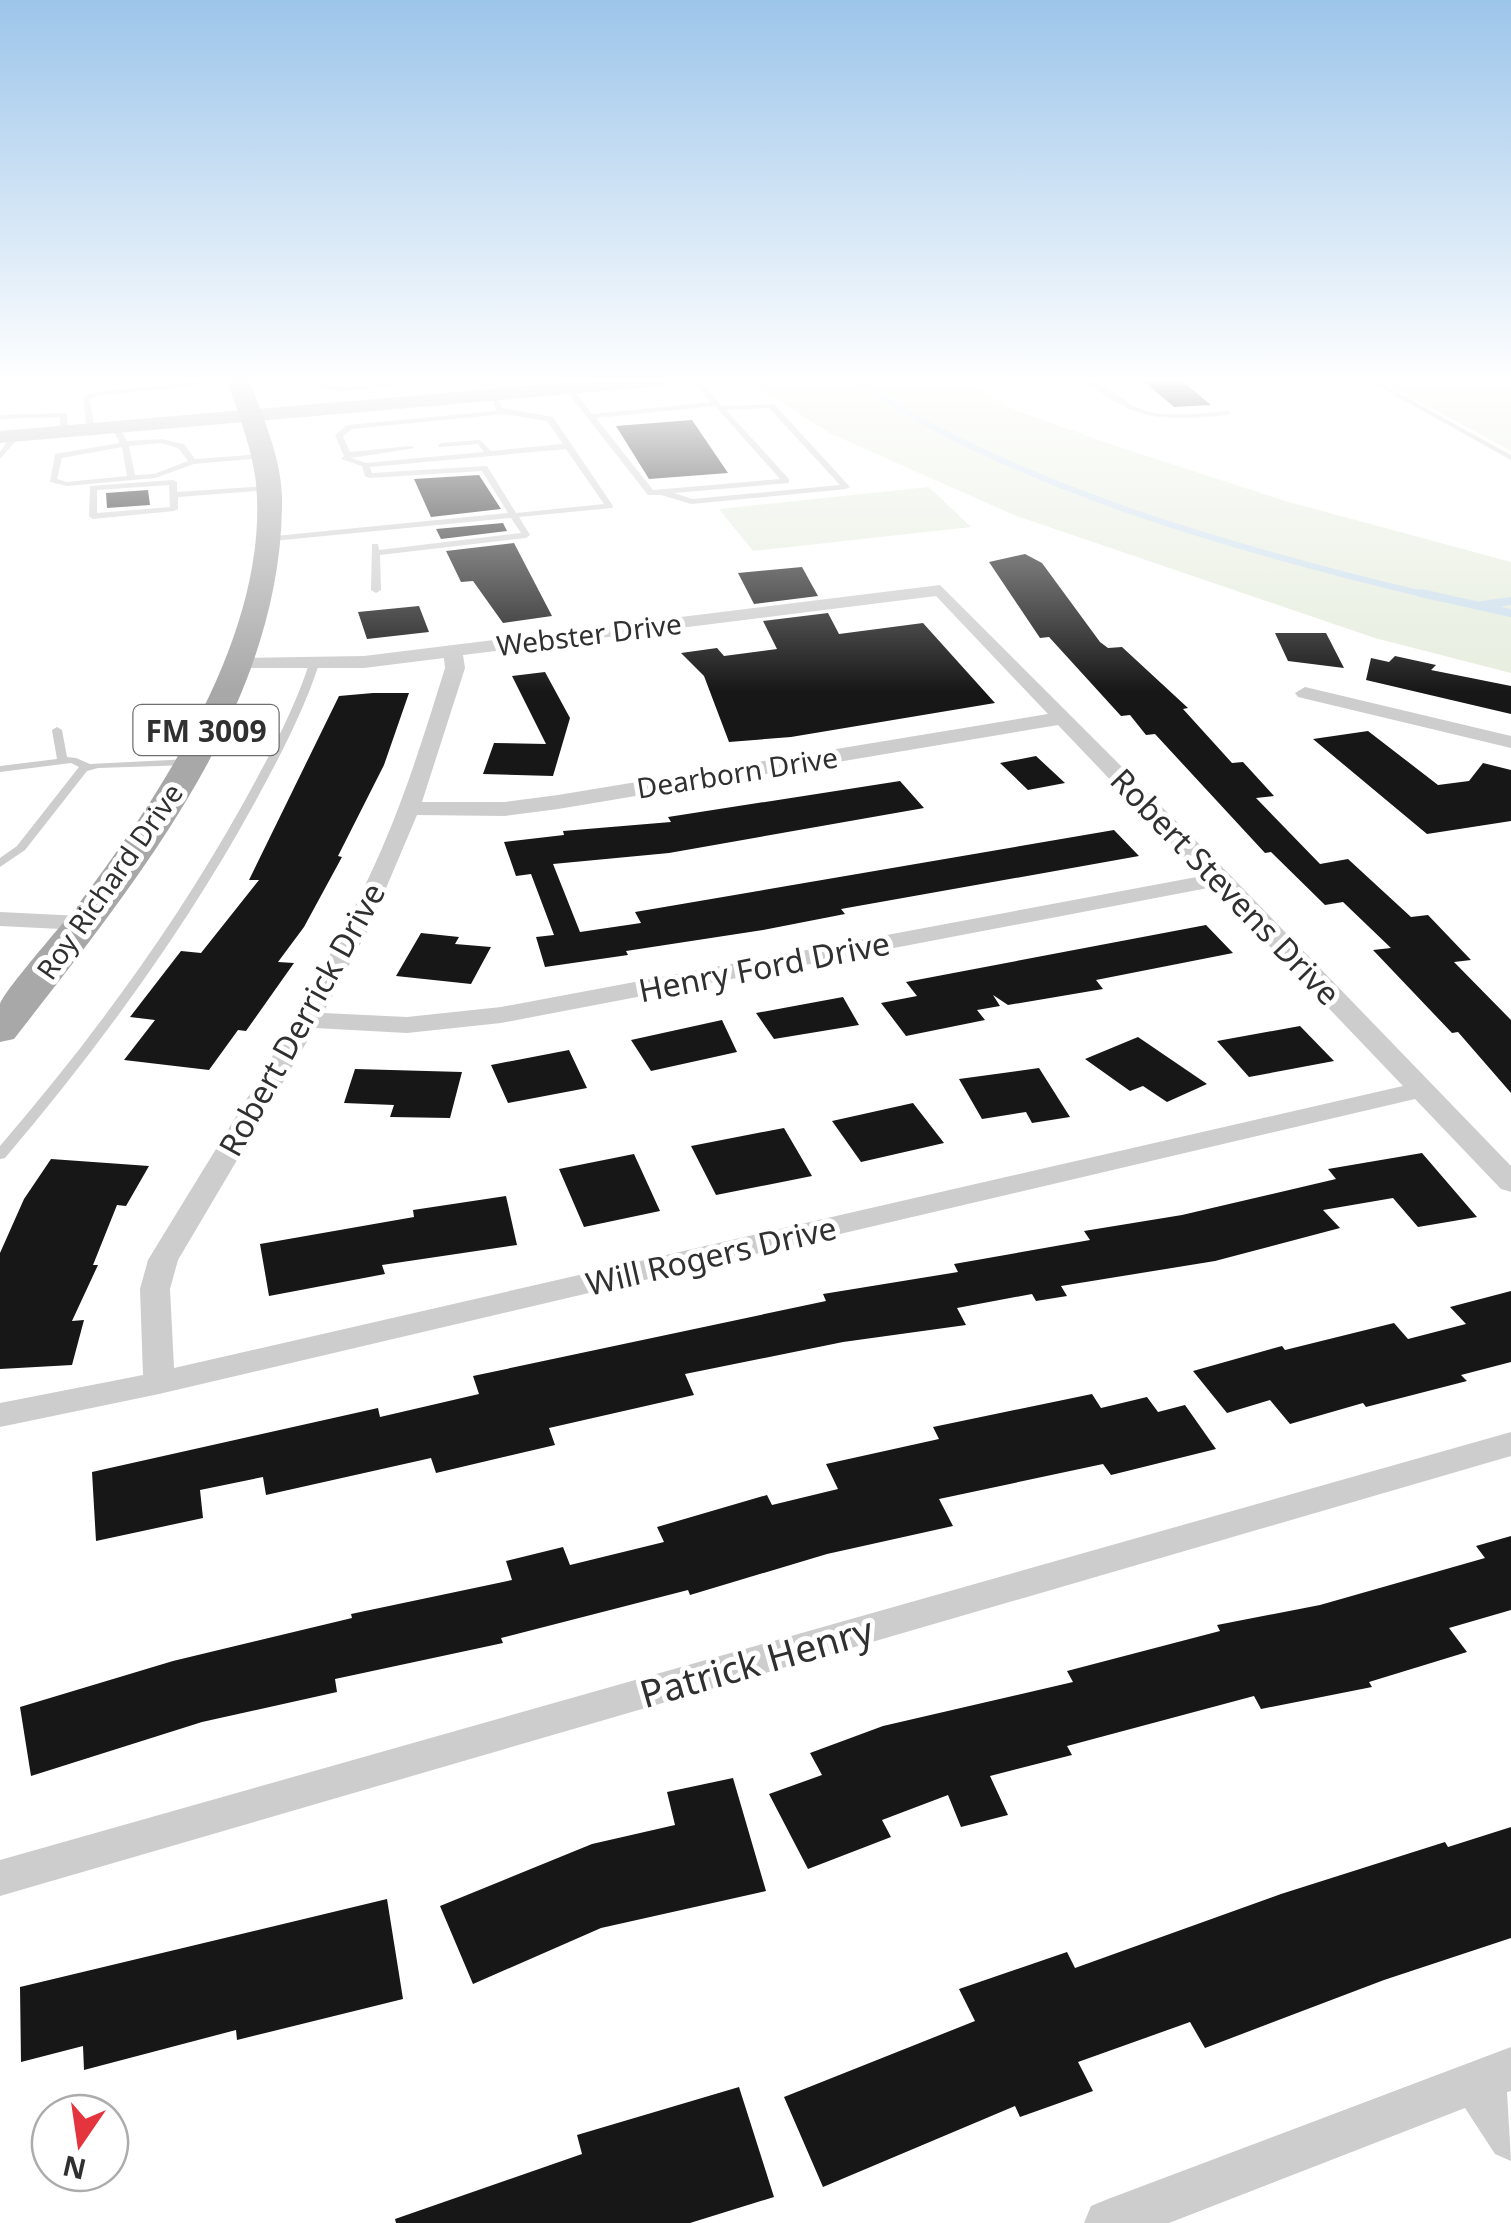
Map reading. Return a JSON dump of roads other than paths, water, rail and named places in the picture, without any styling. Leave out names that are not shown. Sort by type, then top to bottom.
[{"type":"main road","name":"Roy Richard Drive","points":[[0,1030],[138,845],[190,762],[238,662],[258,589],[265,540],[266,484]]},
{"type":"street","name":"Webster Drive","points":[[238,662],[314,664],[453,652],[940,590]]},
{"type":"street","name":"Robert Stevens Drive","points":[[940,590],[1511,1183]]},
{"type":"street","name":"Robert Derrick Drive","points":[[159,1383],[155,1289],[164,1260],[362,916],[410,808],[455,668],[453,652]]},
{"type":"street","points":[[1305,694],[1511,742]]},
{"type":"street","name":"Dearborn Drive","points":[[410,808],[467,810],[540,804],[1063,718]]},
{"type":"street","name":"Henry Ford Drive","points":[[304,1020],[407,1025],[501,1016],[1222,880]]},
{"type":"street","points":[[0,919],[81,923]]},
{"type":"street","name":"Will Rogers Drive","points":[[0,1415],[159,1383],[1421,1090]]},
{"type":"street","name":"Patrick Henry","points":[[0,1878],[1511,1444]]},
{"type":"street","points":[[1108,2223],[1493,2076],[1511,2138]]},
{"type":"lane","points":[[150,484],[93,488],[93,516],[174,509],[173,484]]},
{"type":"lane","points":[[174,495],[219,484]]},
{"type":"lane","points":[[376,553],[525,536],[517,516],[495,484]]},
{"type":"lane","points":[[265,540],[609,506],[594,484]]},
{"type":"lane","points":[[644,484],[651,493],[747,484]]},
{"type":"lane","points":[[662,492],[691,502],[846,487],[843,484]]},
{"type":"lane","points":[[376,531],[376,590]]},
{"type":"lane","points":[[0,1155],[163,948],[196,899],[291,725],[314,664]]},
{"type":"lane","points":[[57,730],[63,762]]},
{"type":"lane","points":[[0,770],[63,762],[89,768],[190,762]]},
{"type":"lane","points":[[0,864],[21,848],[89,768]]},
{"type":"waterway","points":[[1056,484],[1210,537],[1431,596]]},
{"type":"waterway","points":[[1421,593],[1511,613]]},
{"type":"waterway","points":[[1482,605],[1511,601]]}]
